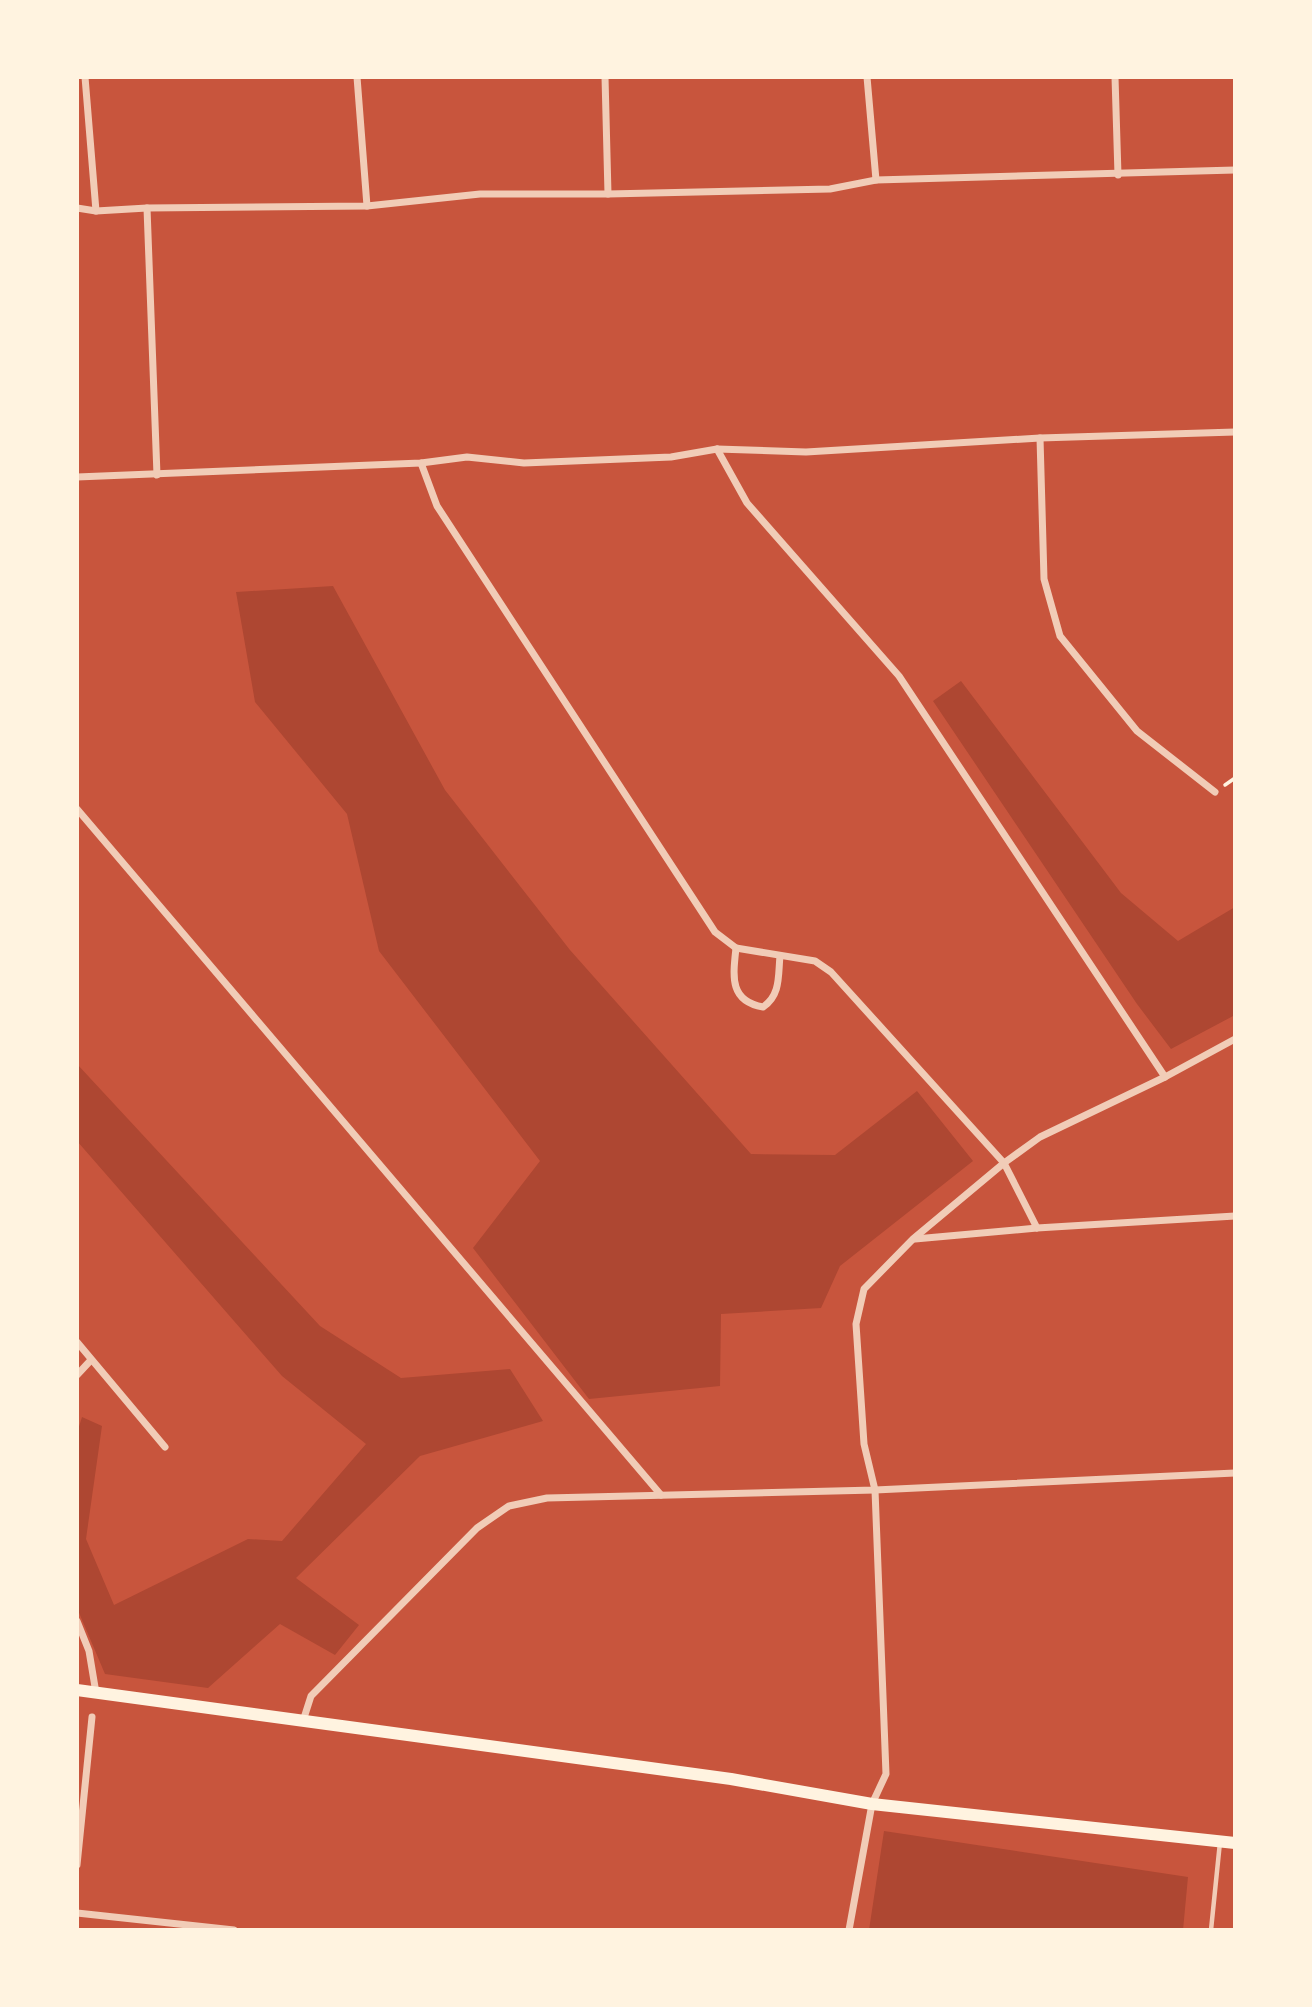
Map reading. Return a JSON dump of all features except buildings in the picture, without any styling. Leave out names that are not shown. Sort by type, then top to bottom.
[{"type":"main road","points":[[77,1690],[731,1779],[872,1804],[1235,1843]]},
{"type":"street","points":[[85,77],[96,211]]},
{"type":"street","points":[[357,77],[366,205]]},
{"type":"street","points":[[605,77],[608,194]]},
{"type":"street","points":[[867,77],[876,180]]},
{"type":"street","points":[[1115,77],[1118,175]]},
{"type":"street","points":[[77,208],[96,211],[366,205],[480,194],[830,189],[876,180],[1235,170]]},
{"type":"street","points":[[147,208],[157,475]]},
{"type":"street","points":[[77,477],[421,463],[467,457],[524,463],[671,457],[717,449],[806,452],[1040,438],[1235,432]]},
{"type":"street","points":[[1040,438],[1044,579],[1060,636],[1137,731],[1215,792]]},
{"type":"street","points":[[717,449],[747,503],[899,676],[1165,1077]]},
{"type":"street","points":[[421,463],[437,506],[715,932],[736,948],[815,961],[831,972],[1004,1163],[1037,1227]]},
{"type":"street","points":[[77,809],[661,1495]]},
{"type":"street","points":[[736,948],[733,970],[736,991],[750,1005],[763,1007],[777,994],[780,956]]},
{"type":"street","points":[[849,1930],[872,1804],[886,1774],[875,1490],[864,1444],[856,1324],[864,1289],[913,1239],[1004,1163],[1040,1137],[1165,1077],[1235,1039]]},
{"type":"street","points":[[913,1239],[1037,1227],[1235,1216]]},
{"type":"street","points":[[77,1342],[165,1447]]},
{"type":"street","points":[[77,1375],[91,1360]]},
{"type":"street","points":[[303,1721],[311,1696],[477,1528],[509,1506],[547,1498],[875,1490],[1235,1474]]},
{"type":"street","points":[[77,1621],[89,1651],[96,1693]]},
{"type":"street","points":[[77,1864],[92,1717]]},
{"type":"street","points":[[77,1913],[234,1930]]},
{"type":"lane","points":[[1211,1930],[1220,1841]]},
{"type":"shaded area","points":[[333,586],[445,790],[570,950],[751,1154],[835,1155],[917,1091],[973,1161],[840,1266],[821,1308],[721,1314],[720,1386],[589,1399],[473,1248],[540,1161],[379,951],[347,814],[255,702],[236,592]]},
{"type":"shaded area","points":[[961,681],[1121,893],[1178,941],[1235,907],[1235,1015],[1171,1049],[1137,1004],[933,701]]},
{"type":"shaded area","points":[[77,1064],[320,1326],[401,1378],[510,1369],[543,1421],[420,1456],[296,1578],[359,1625],[335,1655],[280,1624],[208,1688],[105,1674],[77,1608],[77,1433],[82,1417],[102,1426],[86,1539],[114,1605],[248,1539],[282,1541],[366,1444],[282,1376],[77,1141]]},
{"type":"shaded area","points":[[884,1831],[1188,1877],[1183,1930],[869,1930]]}]
